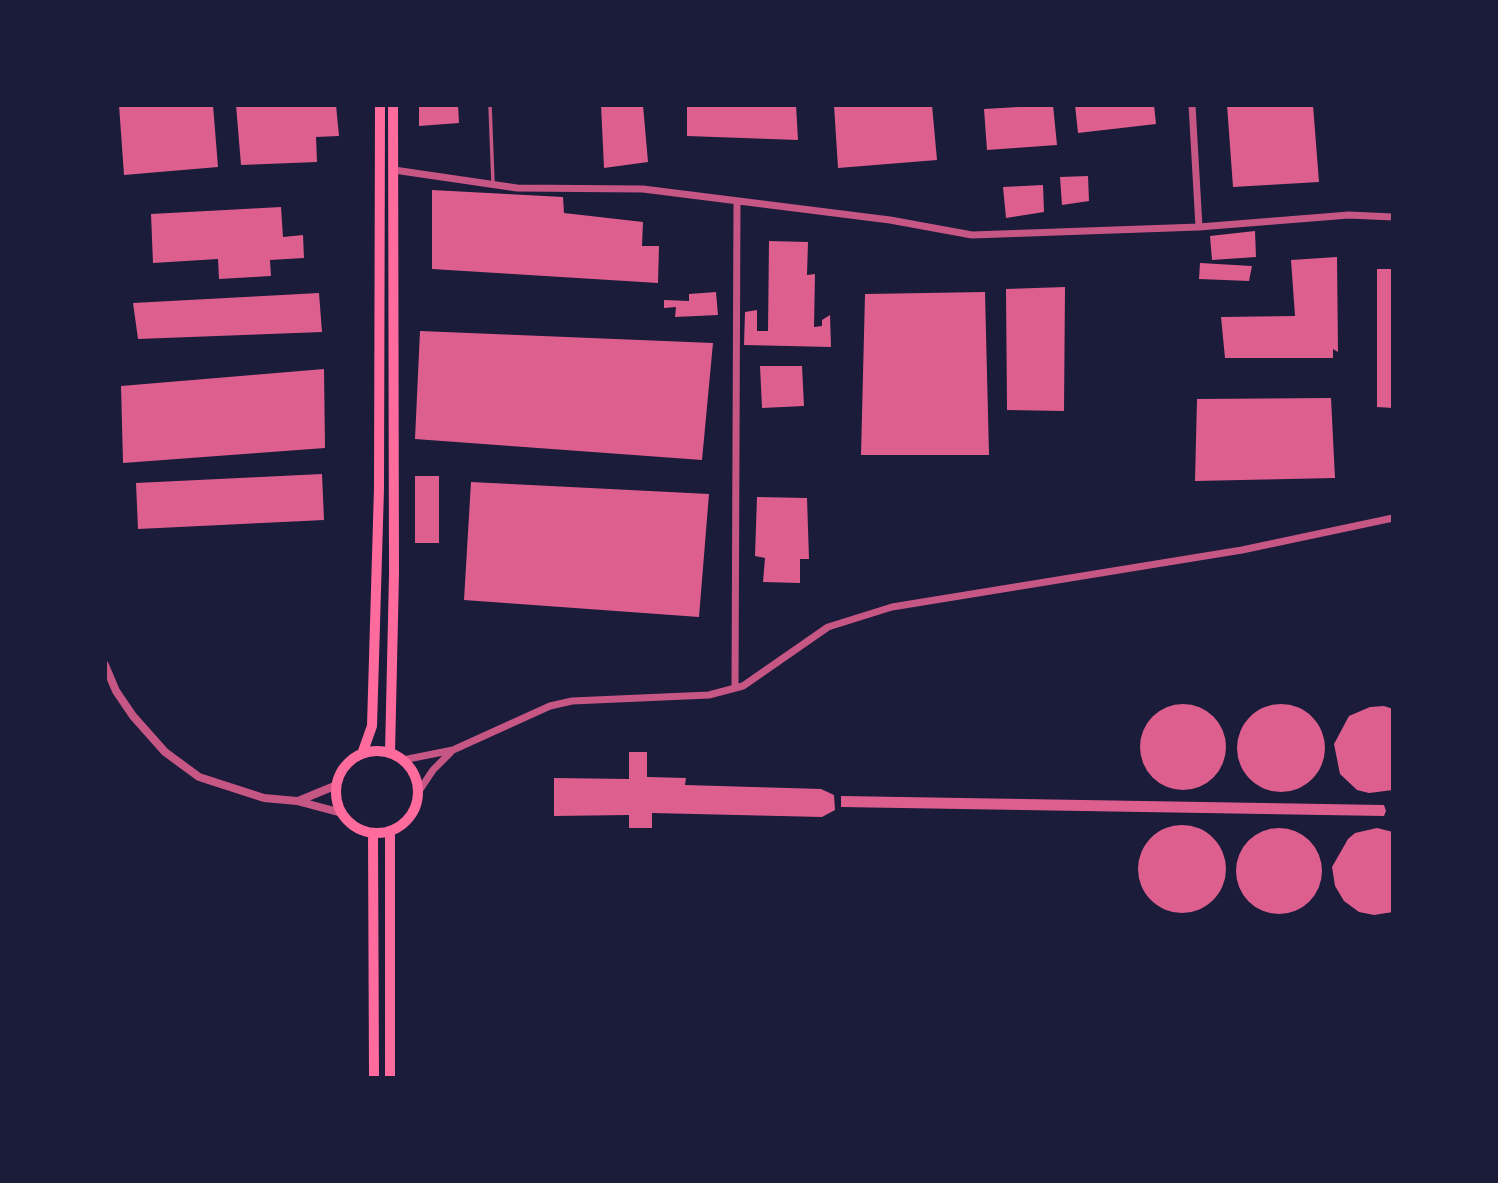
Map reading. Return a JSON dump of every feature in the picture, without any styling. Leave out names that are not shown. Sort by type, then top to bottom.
[{"type":"main road","points":[[362,754],[372,726],[378,515],[380,105]]},
{"type":"main road","points":[[390,753],[394,561],[393,105]]},
{"type":"main road","points":[[390,753],[403,760],[416,777],[418,792],[413,813],[403,824],[390,831],[373,833],[358,828],[342,813],[337,797],[337,785],[348,763],[362,754],[390,753]]},
{"type":"main road","points":[[390,831],[390,1078]]},
{"type":"main road","points":[[373,833],[374,1078]]},
{"type":"street","points":[[1192,105],[1199,227]]},
{"type":"street","points":[[394,170],[517,188],[643,189],[890,220],[972,235],[1199,227],[1349,215],[1393,217]]},
{"type":"street","points":[[736,688],[737,201]]},
{"type":"street","points":[[403,760],[453,750],[550,706],[572,701],[709,695],[736,688],[754,680],[828,627],[892,607],[1242,550],[1393,518]]},
{"type":"street","points":[[105,665],[116,691],[133,716],[183,766],[199,777],[240,793],[297,802],[342,813]]},
{"type":"street","points":[[418,792],[433,770],[453,750]]},
{"type":"street","points":[[297,802],[337,785]]},
{"type":"lane","points":[[490,105],[493,185]]},
{"type":"building","points":[[119,105],[213,105],[218,167],[124,175]]},
{"type":"building","points":[[236,105],[336,105],[339,136],[316,137],[317,162],[241,165]]},
{"type":"building","points":[[419,105],[458,105],[459,123],[419,126]]},
{"type":"building","points":[[601,105],[643,105],[648,162],[604,168]]},
{"type":"building","points":[[687,105],[796,105],[798,140],[687,136]]},
{"type":"building","points":[[834,105],[932,105],[937,160],[838,168]]},
{"type":"building","points":[[1053,105],[1057,145],[987,150],[984,109]]},
{"type":"building","points":[[1075,105],[1154,105],[1156,124],[1078,133]]},
{"type":"building","points":[[1227,105],[1313,105],[1319,182],[1233,187]]},
{"type":"building","points":[[1088,176],[1089,201],[1062,205],[1060,177]]},
{"type":"building","points":[[1043,185],[1044,212],[1006,218],[1003,187]]},
{"type":"building","points":[[432,190],[563,197],[564,213],[643,222],[642,246],[659,246],[658,283],[432,269]]},
{"type":"building","points":[[281,207],[283,237],[303,235],[304,258],[270,260],[271,276],[219,279],[218,259],[153,263],[151,214]]},
{"type":"building","points":[[1255,231],[1256,257],[1212,260],[1210,236]]},
{"type":"building","points":[[769,241],[808,242],[807,275],[815,274],[814,327],[822,326],[822,320],[830,315],[831,347],[744,345],[745,312],[757,310],[757,331],[768,331]]},
{"type":"building","points":[[1337,257],[1338,352],[1333,349],[1333,358],[1225,358],[1221,317],[1295,316],[1291,260]]},
{"type":"building","points":[[1200,263],[1252,266],[1249,281],[1199,279]]},
{"type":"building","points":[[1377,269],[1393,269],[1393,408],[1377,407]]},
{"type":"building","points":[[1065,287],[1064,411],[1007,410],[1006,289]]},
{"type":"building","points":[[716,292],[718,315],[675,317],[676,307],[664,308],[664,300],[689,301],[689,294]]},
{"type":"building","points":[[985,292],[989,455],[861,455],[865,294]]},
{"type":"building","points":[[319,293],[322,332],[138,339],[133,303]]},
{"type":"building","points":[[420,331],[713,343],[702,460],[415,439]]},
{"type":"building","points":[[760,366],[802,366],[804,406],[762,408]]},
{"type":"building","points":[[324,369],[325,448],[123,463],[121,386]]},
{"type":"building","points":[[1331,398],[1335,478],[1195,481],[1197,399]]},
{"type":"building","points":[[322,474],[324,520],[138,529],[136,483]]},
{"type":"building","points":[[415,476],[439,476],[439,543],[415,543]]},
{"type":"building","points":[[471,482],[709,494],[699,617],[464,600]]},
{"type":"building","points":[[757,497],[807,498],[809,559],[800,559],[800,583],[763,582],[765,558],[755,556]]},
{"type":"building","points":[[1175,704],[1191,704],[1214,716],[1223,730],[1226,747],[1223,764],[1214,778],[1191,790],[1175,790],[1159,783],[1147,771],[1140,755],[1140,739],[1147,723],[1159,711]]},
{"type":"building","points":[[1281,704],[1298,708],[1312,717],[1321,731],[1325,748],[1321,765],[1312,779],[1298,788],[1281,792],[1264,788],[1250,779],[1241,765],[1237,748],[1241,731],[1250,717],[1264,708]]},
{"type":"building","points":[[1384,706],[1393,709],[1393,790],[1369,793],[1357,790],[1340,774],[1334,744],[1349,716],[1370,707]]},
{"type":"building","points":[[629,752],[647,752],[647,777],[686,778],[685,785],[821,789],[834,795],[835,810],[822,817],[652,813],[652,828],[629,828],[629,815],[554,816],[554,778],[629,779]]},
{"type":"building","points":[[841,796],[1384,805],[1386,811],[1384,816],[841,807]]},
{"type":"building","points":[[1182,825],[1199,829],[1213,838],[1222,852],[1226,869],[1222,886],[1213,900],[1199,909],[1182,913],[1165,909],[1151,900],[1142,886],[1138,869],[1142,852],[1151,838],[1165,829]]},
{"type":"building","points":[[1271,828],[1287,828],[1310,840],[1319,854],[1322,871],[1319,888],[1310,902],[1287,914],[1271,914],[1255,907],[1243,895],[1236,879],[1236,863],[1243,847],[1255,835]]},
{"type":"building","points":[[1377,828],[1393,832],[1393,912],[1374,915],[1359,912],[1344,901],[1335,886],[1332,867],[1348,839],[1355,833]]}]
